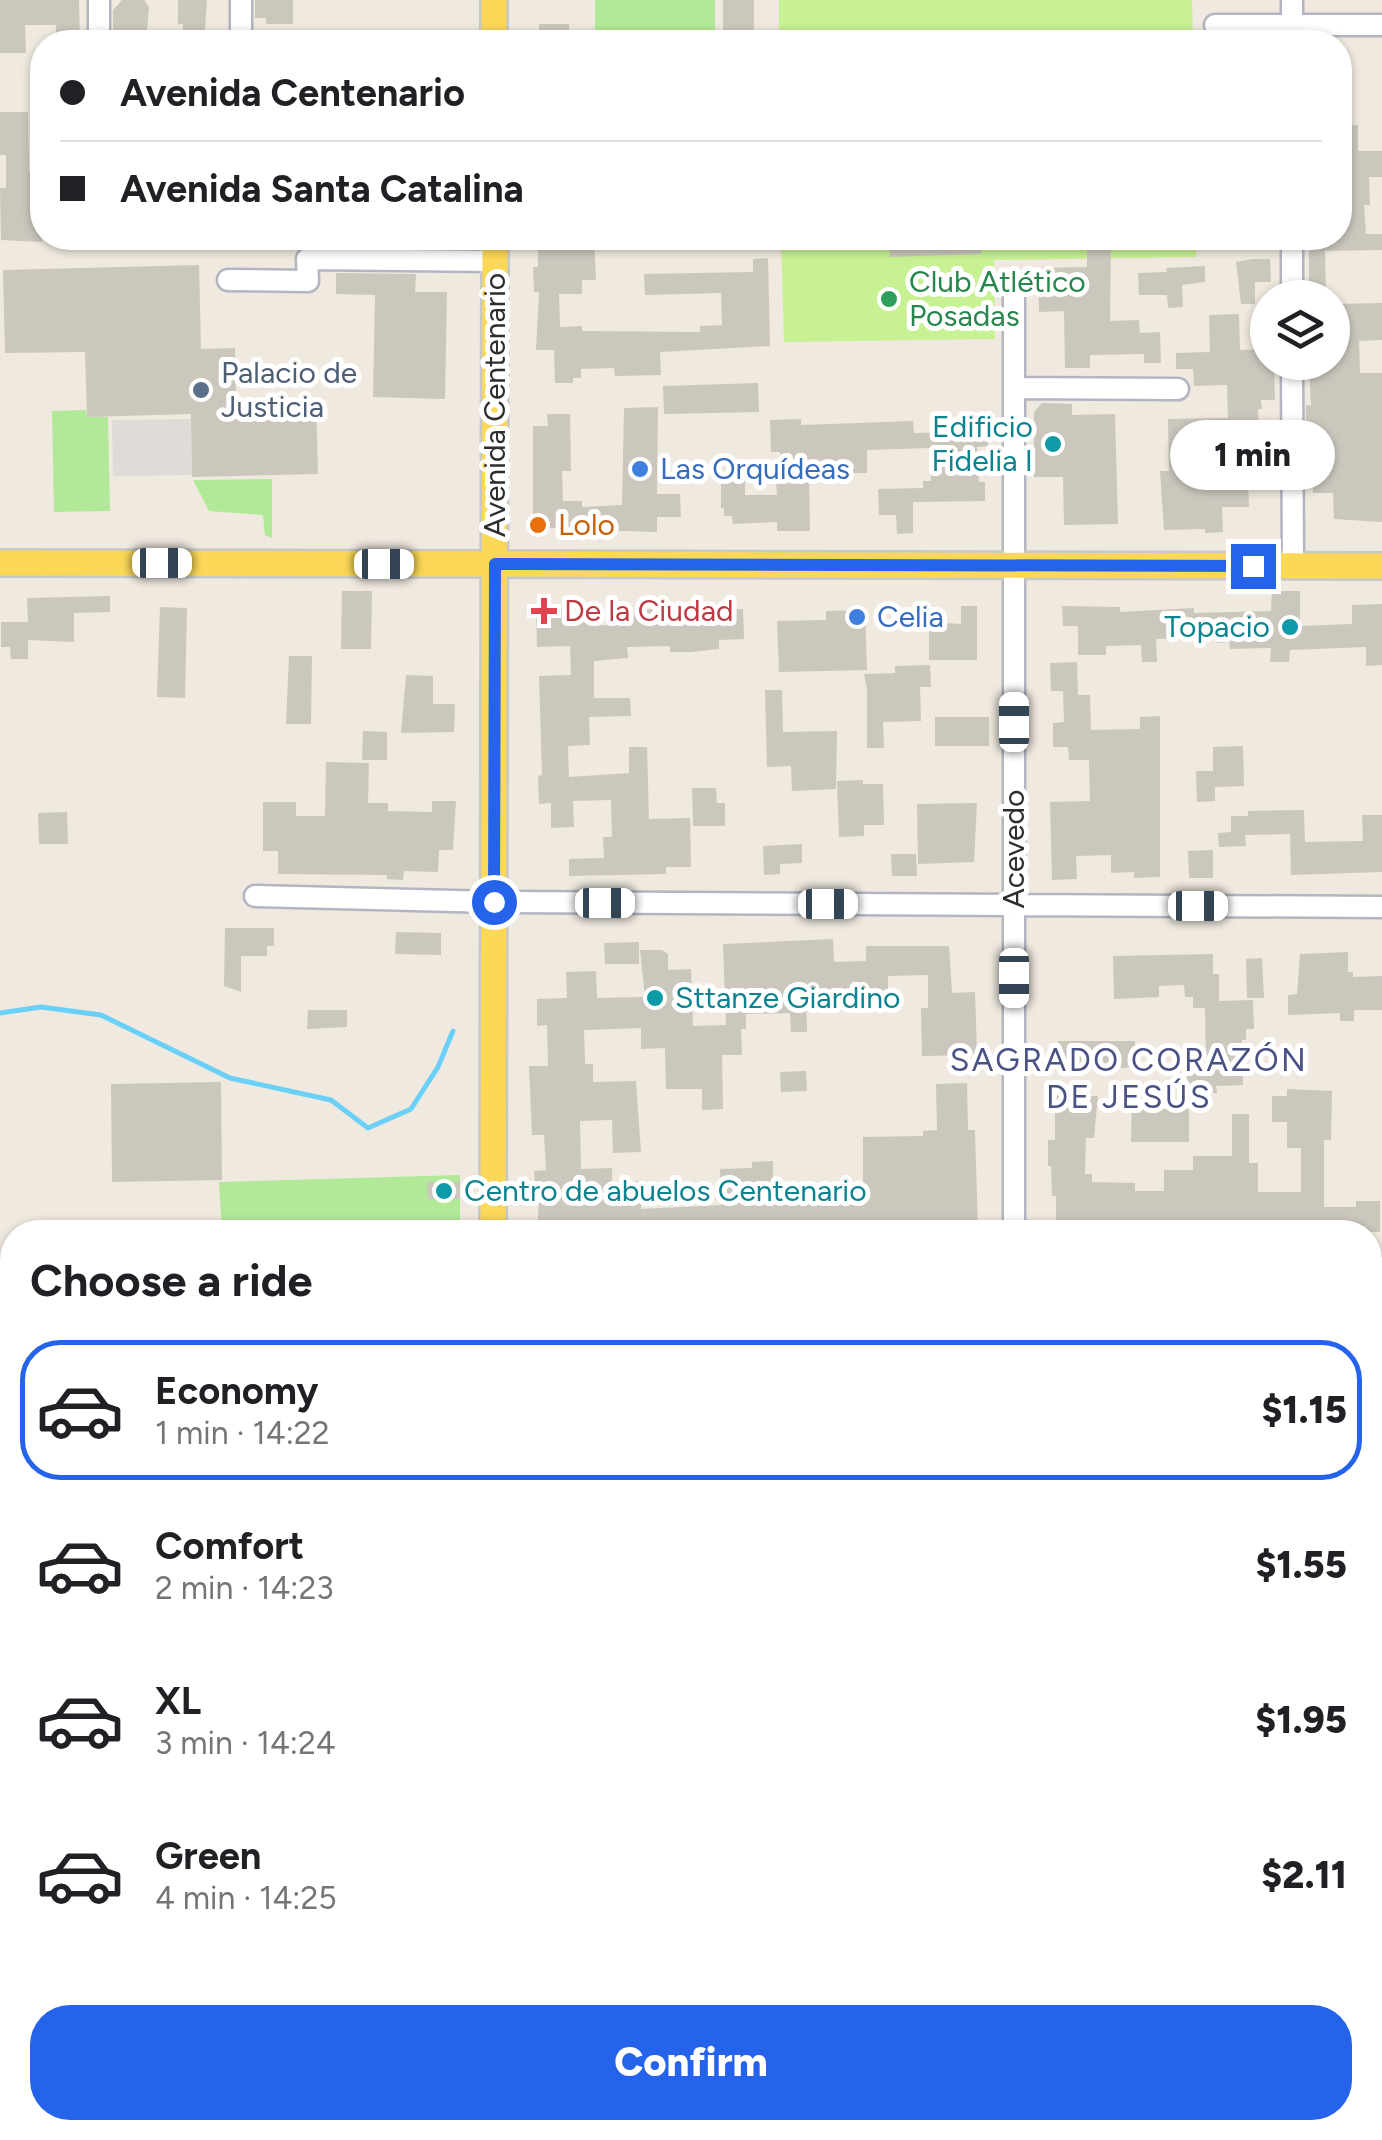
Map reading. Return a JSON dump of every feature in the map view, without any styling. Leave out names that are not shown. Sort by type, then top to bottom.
[{"type":"main road","points":[[494,0],[494,30]]},
{"type":"main road","name":"Avenida Centenario","points":[[493,1220],[494,250]]},
{"type":"main road","points":[[0,563],[1382,566]]},
{"type":"street","points":[[98,0],[99,30]]},
{"type":"street","points":[[241,0],[241,30]]},
{"type":"street","points":[[1292,0],[1292,30]]},
{"type":"street","points":[[1215,25],[1258,30]]},
{"type":"street","points":[[1332,30],[1382,25]]},
{"type":"street","points":[[228,280],[308,281],[307,259],[475,250]]},
{"type":"street","points":[[1292,250],[1292,280]]},
{"type":"street","name":"Acevedo","points":[[1014,286],[1014,1220]]},
{"type":"street","points":[[1292,380],[1292,566]]},
{"type":"street","points":[[1016,388],[1178,388]]},
{"type":"street","points":[[256,896],[494,902],[1382,908]]},
{"type":"green space","points":[[595,0],[715,0],[715,30],[595,30]]},
{"type":"green space","points":[[779,0],[1192,0],[1193,30],[779,30]]},
{"type":"green space","name":"Club Atlético Posadas","points":[[781,250],[1196,250],[1196,257],[994,260],[995,339],[784,342]]},
{"type":"green space","points":[[86,410],[87,417],[108,417],[110,511],[54,512],[52,411]]},
{"type":"green space","points":[[272,479],[272,538],[265,535],[263,515],[209,511],[193,480]]},
{"type":"green space","points":[[460,1175],[460,1220],[221,1220],[219,1182]]},
{"type":"shaded area","points":[[191,419],[192,475],[113,476],[112,420]]},
{"type":"building","points":[[0,0],[79,0],[80,30],[25,25],[26,53],[0,53]]},
{"type":"building","points":[[122,0],[144,0],[149,7],[147,30],[113,30],[113,10]]},
{"type":"building","points":[[178,0],[207,0],[205,30],[183,30],[183,24],[178,24]]},
{"type":"building","points":[[255,0],[293,0],[293,24],[266,24],[266,18],[255,18]]},
{"type":"building","points":[[723,0],[754,0],[754,30],[723,30]]},
{"type":"building","points":[[539,24],[569,24],[569,30],[539,30]]},
{"type":"building","points":[[0,112],[28,112],[30,241],[1,240],[0,188],[6,188],[6,155],[0,155]]},
{"type":"building","points":[[1352,125],[1358,125],[1358,151],[1382,151],[1382,177],[1369,177],[1370,205],[1364,205],[1366,234],[1382,234],[1382,250],[1325,251],[1326,280],[1309,280],[1309,250],[1352,250]]},
{"type":"building","points":[[538,250],[595,250],[596,280],[582,280],[582,294],[559,294],[560,327],[582,326],[582,331],[700,332],[700,326],[722,325],[721,293],[645,295],[644,274],[753,272],[753,259],[768,258],[770,346],[660,352],[661,375],[615,376],[614,368],[581,369],[581,378],[573,378],[573,383],[555,383],[554,350],[536,350],[539,292],[534,292],[533,267],[538,267]]},
{"type":"building","points":[[890,250],[981,250],[981,254],[890,257]]},
{"type":"building","points":[[1087,250],[1111,250],[1110,321],[1139,320],[1140,333],[1160,332],[1161,363],[1144,363],[1144,354],[1090,355],[1090,368],[1065,368],[1064,311],[1039,312],[1038,268],[1087,267]]},
{"type":"building","points":[[1270,259],[1271,280],[1250,280],[1250,304],[1241,304],[1236,262]]},
{"type":"building","points":[[199,265],[201,349],[235,348],[236,400],[316,398],[318,474],[192,477],[191,414],[87,417],[85,352],[5,353],[3,270]]},
{"type":"building","points":[[1205,266],[1205,282],[1182,285],[1183,307],[1168,308],[1167,295],[1139,295],[1138,273]]},
{"type":"building","points":[[336,273],[416,274],[415,292],[447,292],[445,399],[373,397],[375,295],[336,294]]},
{"type":"building","points":[[1382,303],[1382,340],[1359,341],[1360,373],[1382,373],[1382,522],[1334,519],[1333,493],[1313,493],[1312,462],[1306,462],[1310,380],[1350,380],[1350,304]]},
{"type":"building","points":[[1239,314],[1240,350],[1250,350],[1250,380],[1274,380],[1275,400],[1261,400],[1262,409],[1258,409],[1259,437],[1267,437],[1267,451],[1247,451],[1249,507],[1222,507],[1223,532],[1164,530],[1160,471],[1169,471],[1168,419],[1228,418],[1227,385],[1194,386],[1193,369],[1176,369],[1176,353],[1210,352],[1209,315]]},
{"type":"building","points":[[758,383],[759,412],[664,414],[663,386]]},
{"type":"building","points":[[1042,403],[1072,404],[1072,415],[1115,414],[1118,524],[1064,525],[1063,477],[1034,477],[1034,412]]},
{"type":"building","points":[[658,407],[657,494],[680,494],[681,517],[657,517],[657,532],[594,530],[594,526],[533,529],[533,426],[548,426],[547,414],[570,414],[571,471],[562,471],[563,501],[582,501],[582,507],[622,505],[624,408]]},
{"type":"building","points":[[801,419],[801,425],[913,421],[914,433],[987,431],[988,446],[977,447],[979,482],[985,482],[985,501],[913,502],[913,533],[897,534],[896,515],[879,515],[878,489],[923,488],[923,481],[931,481],[930,448],[867,450],[867,473],[809,474],[810,531],[777,531],[777,522],[733,524],[732,516],[724,516],[721,508],[721,481],[745,480],[745,495],[777,495],[776,482],[781,482],[780,452],[771,452],[770,420]]},
{"type":"building","points":[[342,591],[372,591],[371,649],[341,649]]},
{"type":"building","points":[[1272,591],[1300,591],[1300,626],[1352,624],[1352,605],[1382,604],[1382,665],[1366,666],[1366,647],[1290,650],[1289,662],[1270,662],[1271,648],[1230,649],[1229,642],[1217,643],[1217,638],[1156,639],[1157,662],[1142,662],[1141,645],[1106,646],[1106,655],[1078,655],[1078,626],[1063,626],[1062,606],[1120,607],[1120,612],[1194,608],[1194,613],[1271,611]]},
{"type":"building","points":[[110,596],[110,612],[74,613],[74,642],[28,640],[28,659],[11,659],[10,647],[1,647],[1,622],[28,622],[27,598]]},
{"type":"building","points":[[718,603],[718,609],[743,609],[744,639],[719,640],[719,649],[691,652],[670,652],[670,646],[627,647],[628,658],[594,661],[594,698],[630,698],[631,716],[589,717],[590,745],[568,746],[569,777],[629,773],[629,747],[647,747],[649,819],[690,818],[691,867],[666,867],[666,874],[569,876],[569,859],[604,858],[603,837],[612,837],[611,800],[573,801],[574,827],[551,828],[551,803],[539,804],[539,676],[571,675],[570,646],[537,647],[536,608],[564,607],[565,617],[591,616],[591,626],[629,624],[629,609],[694,610],[694,604]]},
{"type":"building","points":[[961,606],[977,606],[977,660],[929,660],[929,622],[961,624]]},
{"type":"building","points":[[160,607],[187,608],[185,698],[157,697]]},
{"type":"building","points":[[865,610],[867,670],[779,672],[777,621],[826,620],[826,611]]},
{"type":"building","points":[[289,656],[312,656],[311,724],[286,724]]},
{"type":"building","points":[[1077,662],[1078,695],[1090,695],[1091,730],[1140,729],[1140,717],[1160,716],[1160,877],[1134,878],[1134,872],[1111,873],[1111,855],[1076,856],[1077,879],[1052,880],[1050,802],[1090,801],[1089,760],[1069,760],[1068,747],[1053,747],[1053,723],[1064,722],[1063,691],[1051,691],[1050,663]]},
{"type":"building","points":[[930,665],[931,687],[920,687],[921,721],[883,722],[884,748],[867,748],[864,674],[895,673],[895,666]]},
{"type":"building","points":[[406,675],[433,676],[433,704],[455,704],[454,732],[401,733]]},
{"type":"building","points":[[765,690],[782,690],[783,732],[837,731],[836,789],[792,791],[791,766],[767,767]]},
{"type":"building","points":[[935,717],[989,717],[989,746],[935,746]]},
{"type":"building","points":[[363,731],[387,732],[387,760],[362,760]]},
{"type":"building","points":[[1243,746],[1244,786],[1215,787],[1215,801],[1197,802],[1196,771],[1213,771],[1213,747]]},
{"type":"building","points":[[326,762],[369,763],[368,803],[388,803],[388,811],[432,812],[432,801],[456,801],[453,850],[439,850],[438,872],[404,871],[403,880],[387,879],[387,875],[278,874],[278,851],[263,851],[263,802],[296,802],[296,816],[325,816]]},
{"type":"building","points":[[863,780],[863,784],[883,784],[884,825],[864,825],[864,836],[839,837],[837,781]]},
{"type":"building","points":[[692,788],[716,788],[717,803],[725,803],[725,826],[693,826]]},
{"type":"building","points":[[977,803],[974,862],[918,864],[917,804]]},
{"type":"building","points":[[1304,810],[1305,842],[1363,841],[1362,815],[1382,815],[1382,872],[1291,875],[1290,834],[1245,835],[1246,846],[1219,847],[1218,833],[1231,832],[1231,816],[1248,816],[1248,811]]},
{"type":"building","points":[[67,812],[68,844],[39,844],[38,813]]},
{"type":"building","points":[[802,844],[802,863],[780,864],[780,874],[764,875],[763,846]]},
{"type":"building","points":[[1213,850],[1213,878],[1189,878],[1188,851]]},
{"type":"building","points":[[891,854],[916,854],[917,876],[892,876]]},
{"type":"building","points":[[225,928],[274,928],[274,946],[267,946],[267,956],[241,956],[241,992],[224,986]]},
{"type":"building","points":[[396,932],[441,933],[441,955],[395,954]]},
{"type":"building","points":[[833,939],[834,962],[866,961],[866,946],[949,946],[952,993],[975,992],[977,1055],[922,1056],[921,1008],[928,1008],[928,975],[888,976],[888,993],[862,994],[862,998],[838,999],[838,992],[806,993],[807,1032],[791,1032],[790,1013],[746,1014],[746,1029],[741,1029],[742,1055],[722,1055],[723,1109],[702,1110],[702,1089],[666,1089],[665,1048],[641,1049],[641,1028],[584,1030],[585,1064],[593,1064],[593,1082],[636,1081],[641,1152],[613,1153],[612,1120],[580,1121],[581,1169],[612,1168],[612,1181],[641,1181],[641,1209],[721,1205],[720,1169],[752,1168],[752,1162],[773,1161],[773,1187],[830,1186],[831,1203],[863,1203],[863,1137],[923,1136],[923,1131],[937,1130],[936,1084],[967,1083],[968,1130],[975,1130],[978,1220],[538,1220],[534,1171],[546,1170],[544,1135],[532,1135],[529,1066],[548,1066],[547,1025],[537,1026],[537,999],[567,998],[566,972],[596,971],[597,998],[645,997],[640,950],[662,950],[668,954],[668,970],[691,969],[693,1026],[726,1025],[723,944]]},
{"type":"building","points":[[639,942],[639,964],[605,964],[604,943]]},
{"type":"building","points":[[1348,952],[1348,972],[1353,972],[1353,977],[1382,976],[1382,1010],[1354,1010],[1354,1021],[1340,1021],[1340,1013],[1288,1015],[1288,995],[1297,994],[1300,954]]},
{"type":"building","points":[[1213,954],[1213,974],[1219,974],[1219,1001],[1253,1000],[1254,1029],[1246,1029],[1246,1040],[1242,1040],[1243,1085],[1216,1086],[1217,1093],[1188,1093],[1186,1061],[1206,1060],[1205,1008],[1193,1008],[1193,997],[1185,997],[1184,985],[1159,986],[1159,997],[1114,999],[1113,956]]},
{"type":"building","points":[[1262,958],[1264,998],[1247,998],[1246,959]]},
{"type":"building","points":[[308,1010],[347,1010],[347,1027],[307,1029]]},
{"type":"building","points":[[1058,1041],[1135,1041],[1136,1067],[1121,1068],[1121,1063],[1067,1069],[1067,1060],[1058,1061]]},
{"type":"building","points":[[806,1071],[807,1091],[781,1092],[780,1072]]},
{"type":"building","points":[[221,1082],[222,1180],[112,1182],[111,1084]]},
{"type":"building","points":[[1287,1089],[1332,1091],[1331,1140],[1324,1140],[1324,1207],[1356,1207],[1356,1201],[1380,1201],[1380,1220],[1056,1220],[1056,1196],[1052,1196],[1048,1166],[1048,1140],[1055,1140],[1055,1096],[1098,1096],[1094,1138],[1086,1138],[1085,1174],[1092,1174],[1092,1182],[1135,1183],[1135,1191],[1164,1191],[1164,1170],[1193,1170],[1193,1156],[1232,1156],[1232,1114],[1249,1114],[1249,1163],[1258,1163],[1258,1192],[1301,1192],[1301,1148],[1287,1148],[1287,1122],[1272,1122],[1272,1096],[1287,1096]]},
{"type":"building","points":[[1132,1095],[1159,1095],[1159,1109],[1189,1109],[1189,1142],[1131,1142]]},
{"type":"building","name":"Centro de abuelos Centenario","points":[[427,1182],[460,1182],[460,1199],[428,1199]]},
{"type":"waterway","points":[[0,1013],[41,1007],[101,1015],[230,1078],[331,1100],[368,1128],[411,1109],[438,1067],[453,1031]]},
{"type":"place","name":"Club Atlético Posadas","points":[[889,299]]},
{"type":"place","name":"Palacio de Justicia","points":[[201,390]]},
{"type":"place","name":"Edificio Fidelia I","points":[[1053,444]]},
{"type":"place","name":"Las Orquídeas","points":[[640,469]]},
{"type":"place","name":"Lolo","points":[[538,525]]},
{"type":"place","name":"De la Ciudad","points":[[544,611]]},
{"type":"place","name":"Celia","points":[[857,617]]},
{"type":"place","name":"Topacio","points":[[1290,627]]},
{"type":"place","name":"Sttanze Giardino","points":[[655,998]]},
{"type":"place","name":"Centro de abuelos Centenario","points":[[444,1191]]},
{"type":"district","name":"SAGRADO CORAZÓN DE JESÚS","points":[[1129,1078]]},
{"type":"route","points":[[494,902],[495,564],[1253,566]]}]
